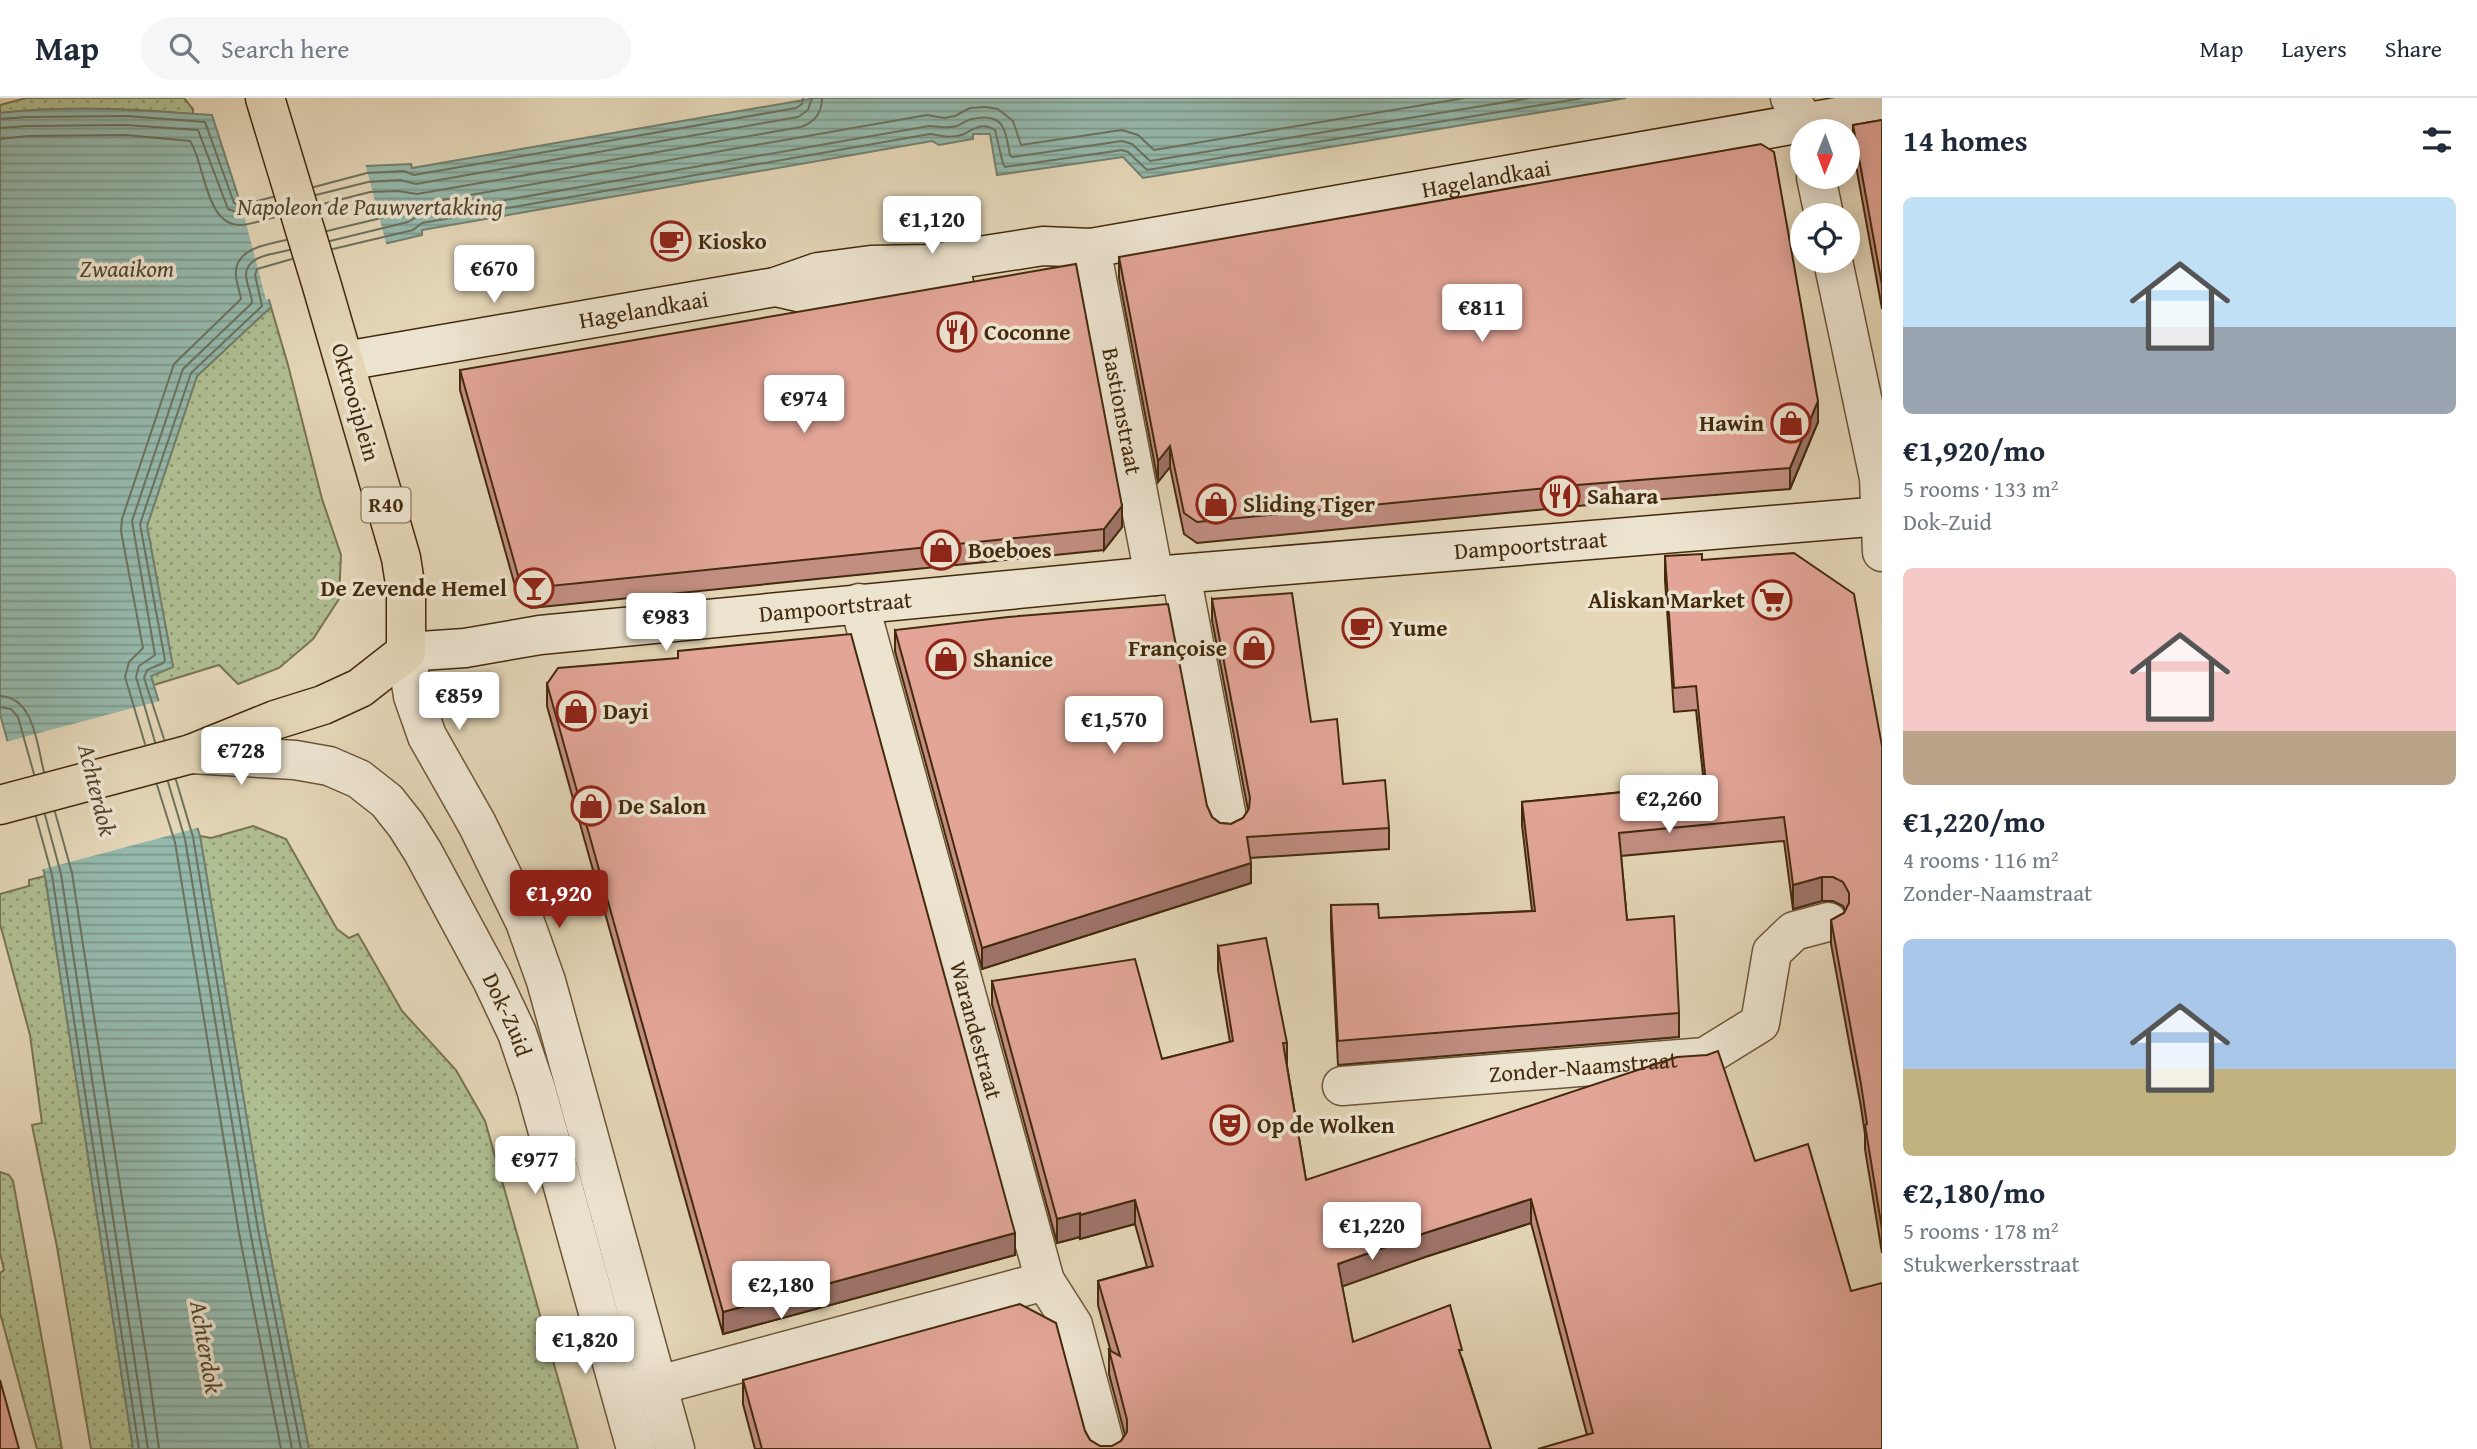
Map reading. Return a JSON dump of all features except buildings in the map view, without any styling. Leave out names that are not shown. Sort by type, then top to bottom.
[{"type":"main road","name":"Oktrooiplein","points":[[265,98],[345,361],[401,558],[406,590],[406,652]]},
{"type":"main road","points":[[2,804],[191,754],[275,720],[323,705],[360,688],[406,652]]},
{"type":"street","name":"Hagelandkaai","points":[[345,361],[775,287],[818,272],[871,265],[927,264],[1043,246],[1091,248],[1800,117],[1882,109]]},
{"type":"street","name":"Bastionstraat","points":[[1091,248],[1168,575]]},
{"type":"street","points":[[1836,273],[1879,478],[1881,528]]},
{"type":"street","name":"Dampoortstraat","points":[[406,652],[465,648],[541,635],[1168,575],[1881,528]]},
{"type":"street","points":[[1168,575],[1228,823]]},
{"type":"street","name":"Warandestraat","points":[[859,603],[1045,1281],[1073,1325],[1106,1449]]},
{"type":"street","name":"Dok-Zuid","points":[[406,652],[413,696],[427,736],[477,824],[519,911],[546,981],[639,1391],[636,1449]]},
{"type":"street","name":"Dok-Zuid","points":[[191,754],[295,760],[329,766],[359,779],[387,801],[406,825],[485,968],[517,1033],[639,1391],[675,1449]]},
{"type":"street","name":"Zonder-Naamstraat","points":[[1342,1086],[1705,1057],[1760,1023],[1772,952],[1794,931],[1828,922]]},
{"type":"street","points":[[639,1391],[1045,1281]]},
{"type":"green space","points":[[26,98],[184,98],[193,109],[193,114],[96,109],[0,113],[0,105]]},
{"type":"green space","points":[[271,307],[322,499],[341,555],[339,599],[313,639],[279,668],[238,684],[219,665],[154,685],[151,676],[173,667],[147,526],[197,376]]},
{"type":"green space","points":[[253,826],[286,839],[337,929],[349,938],[358,934],[402,1011],[456,1070],[485,1121],[578,1449],[309,1449],[265,1228],[200,836],[211,838]]},
{"type":"green space","points":[[45,876],[133,1449],[91,1449],[57,1247],[32,1125],[42,1123],[30,1035],[0,924],[0,894],[29,886],[29,880]]},
{"type":"green space","points":[[0,1172],[9,1175],[13,1181],[62,1449],[37,1449],[0,1313],[0,1273],[4,1270],[0,1253]]},
{"type":"water","points":[[815,98],[1626,98],[1143,178],[1123,157],[997,175],[990,134],[973,134],[973,139],[939,145],[932,141],[422,230],[422,235],[262,273],[271,307],[197,376],[147,526],[173,667],[151,676],[200,836],[265,1228],[309,1449],[133,1449],[45,876],[0,714],[0,113],[79,109],[212,115],[239,199],[365,166],[411,164],[412,168]]},
{"type":"pier","points":[[365,163],[387,247],[266,276],[272,298],[266,300],[232,169],[241,195]]},
{"type":"pier","points":[[163,700],[201,827],[40,870],[5,742]]},
{"type":"place","name":"Kiosko","points":[[671,241]]},
{"type":"place","name":"Coconne","points":[[957,332]]},
{"type":"place","name":"Hawin","points":[[1791,423]]},
{"type":"place","name":"Sahara","points":[[1560,496]]},
{"type":"place","name":"Sliding Tiger","points":[[1216,504]]},
{"type":"place","name":"Boeboes","points":[[941,550]]},
{"type":"place","name":"De Zevende Hemel","points":[[534,588]]},
{"type":"place","name":"Aliskan Market","points":[[1772,600]]},
{"type":"place","name":"Yume","points":[[1362,628]]},
{"type":"place","name":"Françoise","points":[[1254,648]]},
{"type":"place","name":"Shanice","points":[[946,659]]},
{"type":"place","name":"Dayi","points":[[576,711]]},
{"type":"place","name":"De Salon","points":[[591,806]]},
{"type":"place","name":"Op de Wolken","points":[[1230,1125]]},
{"type":"water label","name":"Napoleon de Pauwvertakking","points":[[370,207]]},
{"type":"water label","name":"Zwaaikom","points":[[127,269]]},
{"type":"water label","name":"Achterdok","points":[[97,790]]},
{"type":"water label","name":"Achterdok","points":[[206,1347]]}]
